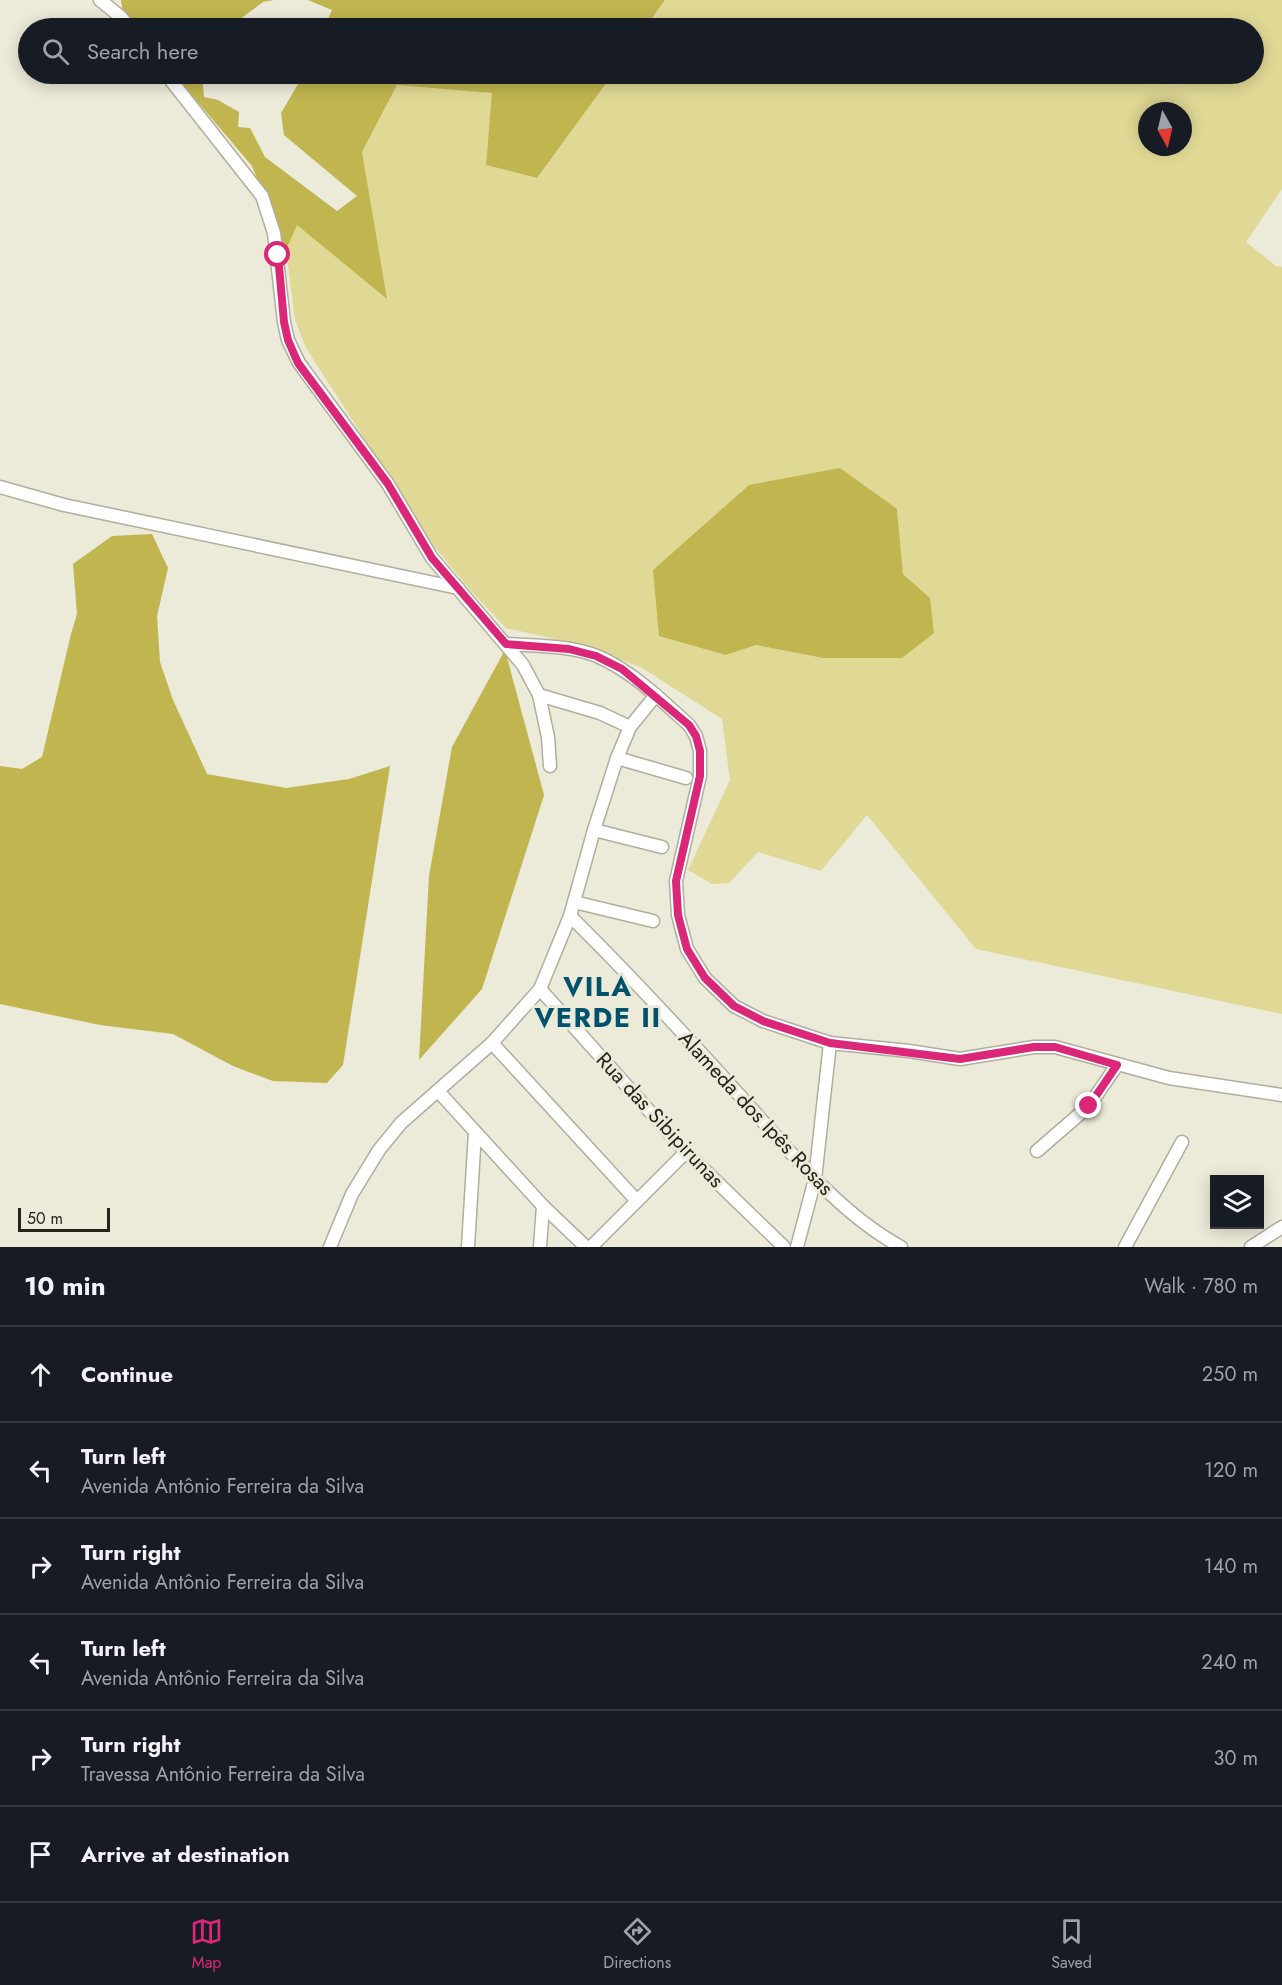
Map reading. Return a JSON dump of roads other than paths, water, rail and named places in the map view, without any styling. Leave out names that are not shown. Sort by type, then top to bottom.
[{"type":"street","points":[[100,0],[122,18]]},
{"type":"street","points":[[174,84],[262,196],[272,220],[278,255],[284,322],[288,340],[298,363],[388,484],[422,544],[523,665],[538,695],[548,737],[550,766]]},
{"type":"street","points":[[0,487],[76,507],[458,588]]},
{"type":"street","points":[[506,644],[569,649],[596,656],[622,669],[656,695],[689,725],[696,736],[700,751],[700,776],[676,881],[678,915],[687,949],[705,978],[734,1006],[763,1021],[830,1043],[960,1059],[1034,1047],[1055,1047],[1169,1078],[1282,1095]]},
{"type":"street","points":[[538,695],[600,713],[630,727]]},
{"type":"street","points":[[330,1247],[352,1194],[379,1150],[401,1124],[492,1043],[540,989],[570,916],[617,758],[630,727],[656,695]]},
{"type":"street","points":[[617,758],[686,778]]},
{"type":"street","points":[[594,830],[662,847]]},
{"type":"street","points":[[574,902],[653,921]]},
{"type":"street","name":"Alameda dos Ipês Rosas","points":[[570,916],[710,1063],[814,1179],[874,1229],[901,1247]]},
{"type":"street","name":"Rua das Sibipirunas","points":[[540,989],[687,1152],[784,1247]]},
{"type":"street","points":[[492,1043],[637,1201]]},
{"type":"street","points":[[797,1247],[814,1179],[830,1043]]},
{"type":"street","points":[[1037,1151],[1089,1106],[1117,1065]]},
{"type":"street","points":[[438,1091],[543,1206],[586,1247]]},
{"type":"street","points":[[468,1247],[475,1132]]},
{"type":"street","points":[[1125,1247],[1182,1142]]},
{"type":"street","points":[[591,1247],[687,1152]]},
{"type":"street","points":[[540,1247],[543,1206]]},
{"type":"street","points":[[1251,1247],[1282,1227]]},
{"type":"district","name":"VILA VERDE II","points":[[598,1002]]}]
